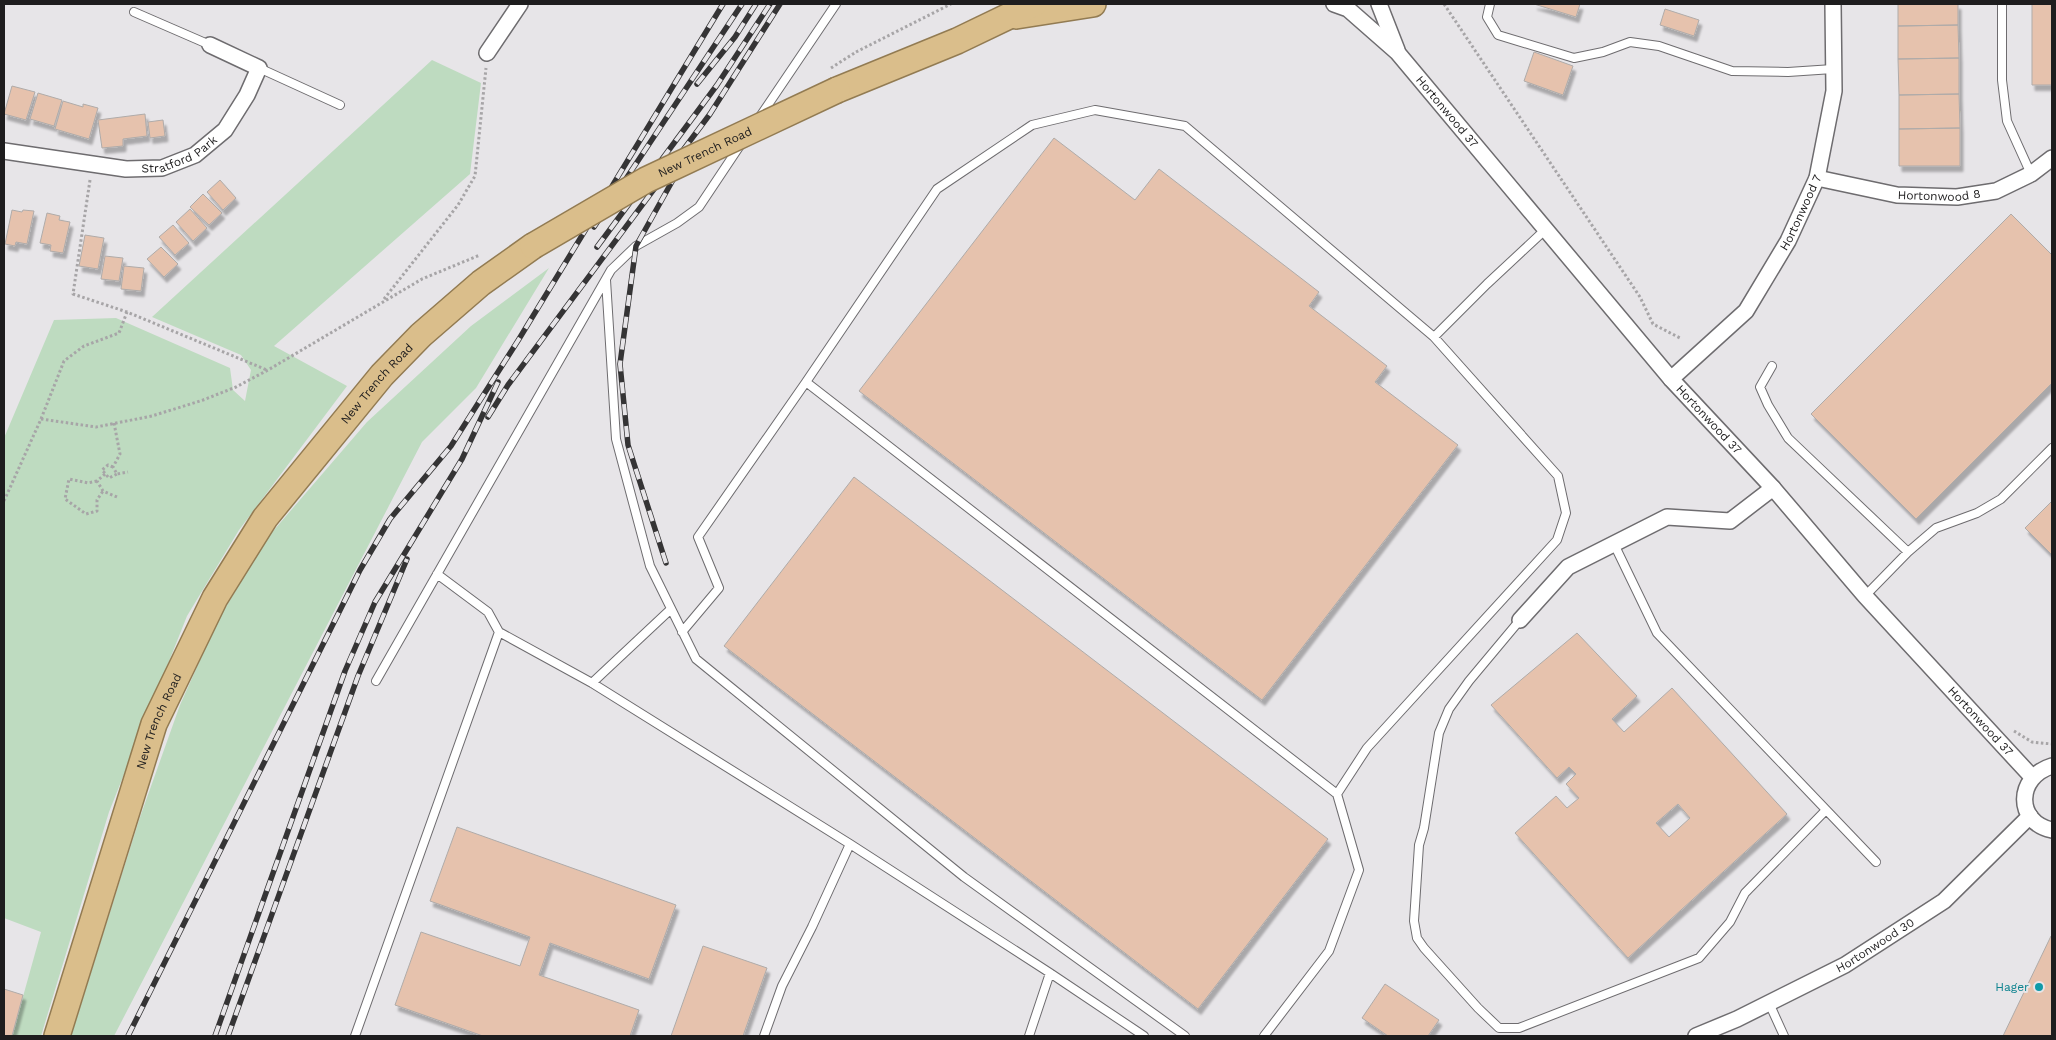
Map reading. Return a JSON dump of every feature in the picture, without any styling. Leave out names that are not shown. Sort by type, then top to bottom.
[{"type":"highway","name":"New Trench Road","points":[[57,1036],[154,724],[214,598],[265,518],[382,375],[421,336],[482,284],[532,246],[646,180],[837,90],[957,41],[1034,4]]},
{"type":"highway","name":"New Trench Road","points":[[1008,17],[1093,4]]},
{"type":"street","points":[[488,53],[520,4]]},
{"type":"street","name":"Hortonwood 37","points":[[1334,4],[1348,9],[1397,52],[1671,378],[1773,488],[1865,596],[2032,778]]},
{"type":"street","name":"Hortonwood 37","points":[[1379,4],[1397,52]]},
{"type":"street","name":"Hortonwood 7","points":[[1671,378],[1746,311],[1788,241],[1817,178],[1834,91],[1832,4]]},
{"type":"street","points":[[210,45],[260,68]]},
{"type":"street","name":"Stratford Park","points":[[4,151],[92,165],[126,168],[162,168],[195,155],[225,130],[247,95],[260,68]]},
{"type":"street","name":"Hortonwood 8","points":[[1817,178],[1897,195],[1957,197],[1996,191],[2031,174],[2052,158]]},
{"type":"street","points":[[1520,620],[1568,567],[1667,517],[1730,521],[1773,488]]},
{"type":"street","points":[[2052,766],[2041,770],[2032,778],[2027,786],[2025,796],[2025,806],[2030,816],[2040,826],[2052,830]]},
{"type":"street","name":"Hortonwood 30","points":[[1696,1036],[1845,965],[1944,901],[2030,816]]},
{"type":"lane","points":[[376,681],[611,270],[636,246],[699,207],[836,4]]},
{"type":"lane","points":[[1490,4],[1487,17],[1498,35],[1574,58],[1604,52],[1630,42],[1658,46],[1732,71],[1788,72],[1833,69]]},
{"type":"lane","points":[[2002,4],[2002,80],[2007,121],[2031,174]]},
{"type":"lane","points":[[134,12],[210,45]]},
{"type":"lane","points":[[260,68],[340,105]]},
{"type":"lane","points":[[682,632],[719,588],[698,537],[937,189],[1032,125],[1095,110],[1185,126],[1434,337],[1558,476],[1566,513],[1557,540],[1367,748],[1337,794]]},
{"type":"lane","points":[[1434,337],[1492,279],[1546,230]]},
{"type":"lane","points":[[606,280],[616,439],[650,566],[696,659],[964,877],[1185,1036]]},
{"type":"lane","points":[[1772,366],[1760,387],[1768,405],[1788,438],[1908,552]]},
{"type":"lane","points":[[806,382],[1337,794],[1359,870],[1329,951],[1264,1036]]},
{"type":"lane","points":[[1865,596],[1908,552],[1936,528],[1977,513],[2001,499],[2052,448]]},
{"type":"lane","points":[[1614,544],[1657,633],[1876,862]]},
{"type":"lane","points":[[437,574],[488,612],[499,632],[592,682],[850,844],[1144,1036]]},
{"type":"lane","points":[[592,682],[671,609]]},
{"type":"lane","points":[[1520,620],[1468,681],[1449,709],[1439,733],[1424,828],[1419,845],[1414,921],[1417,938],[1424,948],[1478,1008],[1500,1028],[1519,1028],[1699,958],[1730,922],[1745,893],[1826,810]]},
{"type":"lane","points":[[355,1036],[499,632]]},
{"type":"lane","points":[[764,1036],[782,986],[812,928],[850,844]]},
{"type":"lane","points":[[1029,1036],[1050,973]]},
{"type":"lane","points":[[1770,1002],[1784,1036]]},
{"type":"path","points":[[856,52],[951,4]]},
{"type":"path","points":[[1444,4],[1640,297],[1653,324],[1680,338]]},
{"type":"path","points":[[382,301],[458,205],[475,176],[488,53]]},
{"type":"path","points":[[92,165],[73,294],[128,312],[268,370]]},
{"type":"path","points":[[42,419],[96,427],[152,416],[180,408],[236,387],[422,279],[481,255]]},
{"type":"path","points":[[4,501],[42,419],[64,361],[84,346],[119,333],[128,312]]},
{"type":"path","points":[[113,467],[120,454],[114,423]]},
{"type":"path","points":[[117,474],[113,467],[108,465],[102,470],[109,478],[128,472]]},
{"type":"path","points":[[103,492],[97,500],[97,511],[86,514],[65,499],[69,479],[88,483],[97,481],[105,474]]},
{"type":"path","points":[[97,481],[103,492],[117,497]]},
{"type":"green space","points":[[432,60],[481,83],[470,174],[274,346],[347,386],[239,530],[187,616],[109,812],[41,1036],[12,1036],[41,932],[4,918],[4,438],[54,320],[116,318],[230,368],[233,390],[245,401],[251,370],[241,355],[152,317]]},
{"type":"green space","points":[[549,268],[476,388],[422,442],[114,1036],[71,1036],[139,820],[180,705],[218,620],[268,537],[367,422],[471,326]]},
{"type":"building","points":[[1534,4],[1580,4],[1576,17]]},
{"type":"building","points":[[1898,4],[1958,4],[1958,25],[1898,26]]},
{"type":"building","points":[[2032,4],[2052,4],[2052,85],[2032,85]]},
{"type":"building","points":[[1665,9],[1699,20],[1694,36],[1660,25]]},
{"type":"building","points":[[1958,25],[1959,58],[1898,59],[1898,26]]},
{"type":"building","points":[[1534,52],[1573,66],[1563,95],[1524,81]]},
{"type":"building","points":[[1959,58],[1959,94],[1899,95],[1898,59]]},
{"type":"building","points":[[12,86],[35,92],[26,120],[4,114]]},
{"type":"building","points":[[38,93],[62,100],[54,126],[30,119]]},
{"type":"building","points":[[1959,94],[1960,128],[1899,129],[1899,95]]},
{"type":"building","points":[[63,101],[83,107],[83,104],[98,108],[89,139],[55,129]]},
{"type":"building","points":[[145,114],[147,136],[123,139],[123,146],[102,148],[98,120]]},
{"type":"building","points":[[163,120],[165,136],[150,138],[148,122]]},
{"type":"building","points":[[1960,128],[1960,166],[1899,166],[1899,129]]},
{"type":"building","points":[[1054,138],[1135,200],[1159,169],[1319,292],[1309,306],[1387,366],[1375,382],[1458,445],[1262,700],[859,391]]},
{"type":"building","points":[[220,180],[236,198],[223,210],[207,192]]},
{"type":"building","points":[[203,194],[222,213],[209,225],[190,207]]},
{"type":"building","points":[[190,209],[207,228],[193,241],[176,222]]},
{"type":"building","points":[[12,210],[22,212],[23,210],[34,211],[27,244],[16,242],[15,246],[5,244]]},
{"type":"building","points":[[47,213],[60,216],[59,220],[70,222],[63,253],[50,251],[51,245],[40,243]]},
{"type":"building","points":[[2011,214],[2052,255],[2052,383],[1916,519],[1811,414]]},
{"type":"building","points":[[173,225],[189,243],[175,255],[159,237]]},
{"type":"building","points":[[85,235],[104,238],[98,269],[79,266]]},
{"type":"building","points":[[161,247],[178,264],[164,277],[147,259]]},
{"type":"building","points":[[105,256],[123,258],[119,281],[101,279]]},
{"type":"building","points":[[124,266],[144,268],[141,291],[121,289]]},
{"type":"building","points":[[854,477],[1328,839],[1198,1009],[724,646]]},
{"type":"building","points":[[2052,501],[2052,555],[2025,528]]},
{"type":"building","points":[[1577,633],[1637,696],[1612,719],[1624,732],[1672,688],[1787,814],[1628,958],[1515,833],[1556,796],[1567,808],[1579,798],[1566,784],[1576,774],[1569,767],[1557,778],[1491,705]],"holes":[[[1678,804],[1690,818],[1669,837],[1656,823]]]},
{"type":"building","points":[[457,827],[676,905],[649,979],[550,943],[539,975],[639,1010],[630,1036],[483,1036],[395,1005],[421,932],[520,966],[530,937],[430,901]]},
{"type":"building","name":"Hager","points":[[2051,936],[2052,1036],[2003,1036]]},
{"type":"building","points":[[703,946],[767,968],[743,1036],[671,1036]]},
{"type":"building","points":[[1385,984],[1439,1020],[1428,1036],[1388,1036],[1362,1018]]},
{"type":"building","points":[[4,989],[23,995],[12,1036],[4,1036]]},
{"type":"railway","points":[[128,1036],[360,570],[390,519],[451,446],[519,339],[723,4]]},
{"type":"railway","points":[[594,227],[742,4]]},
{"type":"railway","points":[[697,84],[735,37],[756,4]]},
{"type":"railway","points":[[597,247],[717,85],[770,4]]},
{"type":"railway","points":[[488,417],[508,385],[710,114],[780,4]]},
{"type":"railway","points":[[666,563],[628,445],[620,364],[636,246],[688,153]]},
{"type":"railway","points":[[215,1036],[345,671],[375,602],[462,459],[498,382]]},
{"type":"railway","points":[[228,1036],[358,676],[407,559]]},
{"type":"place","name":"Hager","points":[[2039,987]]}]
